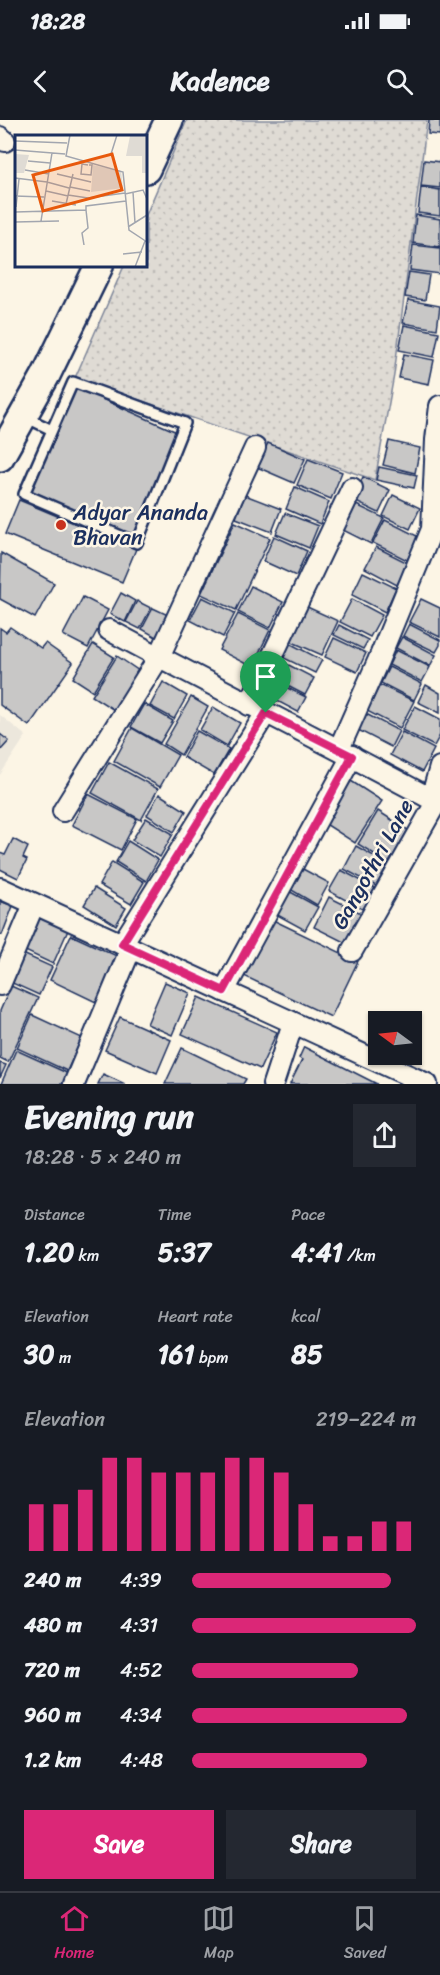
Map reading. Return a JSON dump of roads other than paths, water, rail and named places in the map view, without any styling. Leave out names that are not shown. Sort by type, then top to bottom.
[{"type":"main road","points":[[147,167],[169,120]]},
{"type":"main road","points":[[0,457],[46,375],[99,267]]},
{"type":"street","points":[[224,991],[346,753],[378,661],[432,529],[440,406]]},
{"type":"street","points":[[63,811],[159,657],[255,448]]},
{"type":"street","points":[[74,1084],[126,946],[257,709],[352,488]]},
{"type":"street","name":"Gangothri Lane","points":[[109,630],[433,800]]},
{"type":"street","name":"Gangothri Lane","points":[[352,951],[433,808],[440,767]]},
{"type":"street","points":[[0,888],[427,1084]]},
{"type":"street","points":[[0,985],[34,904]]},
{"type":"street","points":[[273,1084],[293,1023]]},
{"type":"lane","points":[[73,382],[185,423],[137,543],[24,494],[52,430],[73,382]]},
{"type":"lane","points":[[23,416],[52,430]]},
{"type":"place","name":"Adyar Ananda Bhavan","points":[[61,525]]}]
